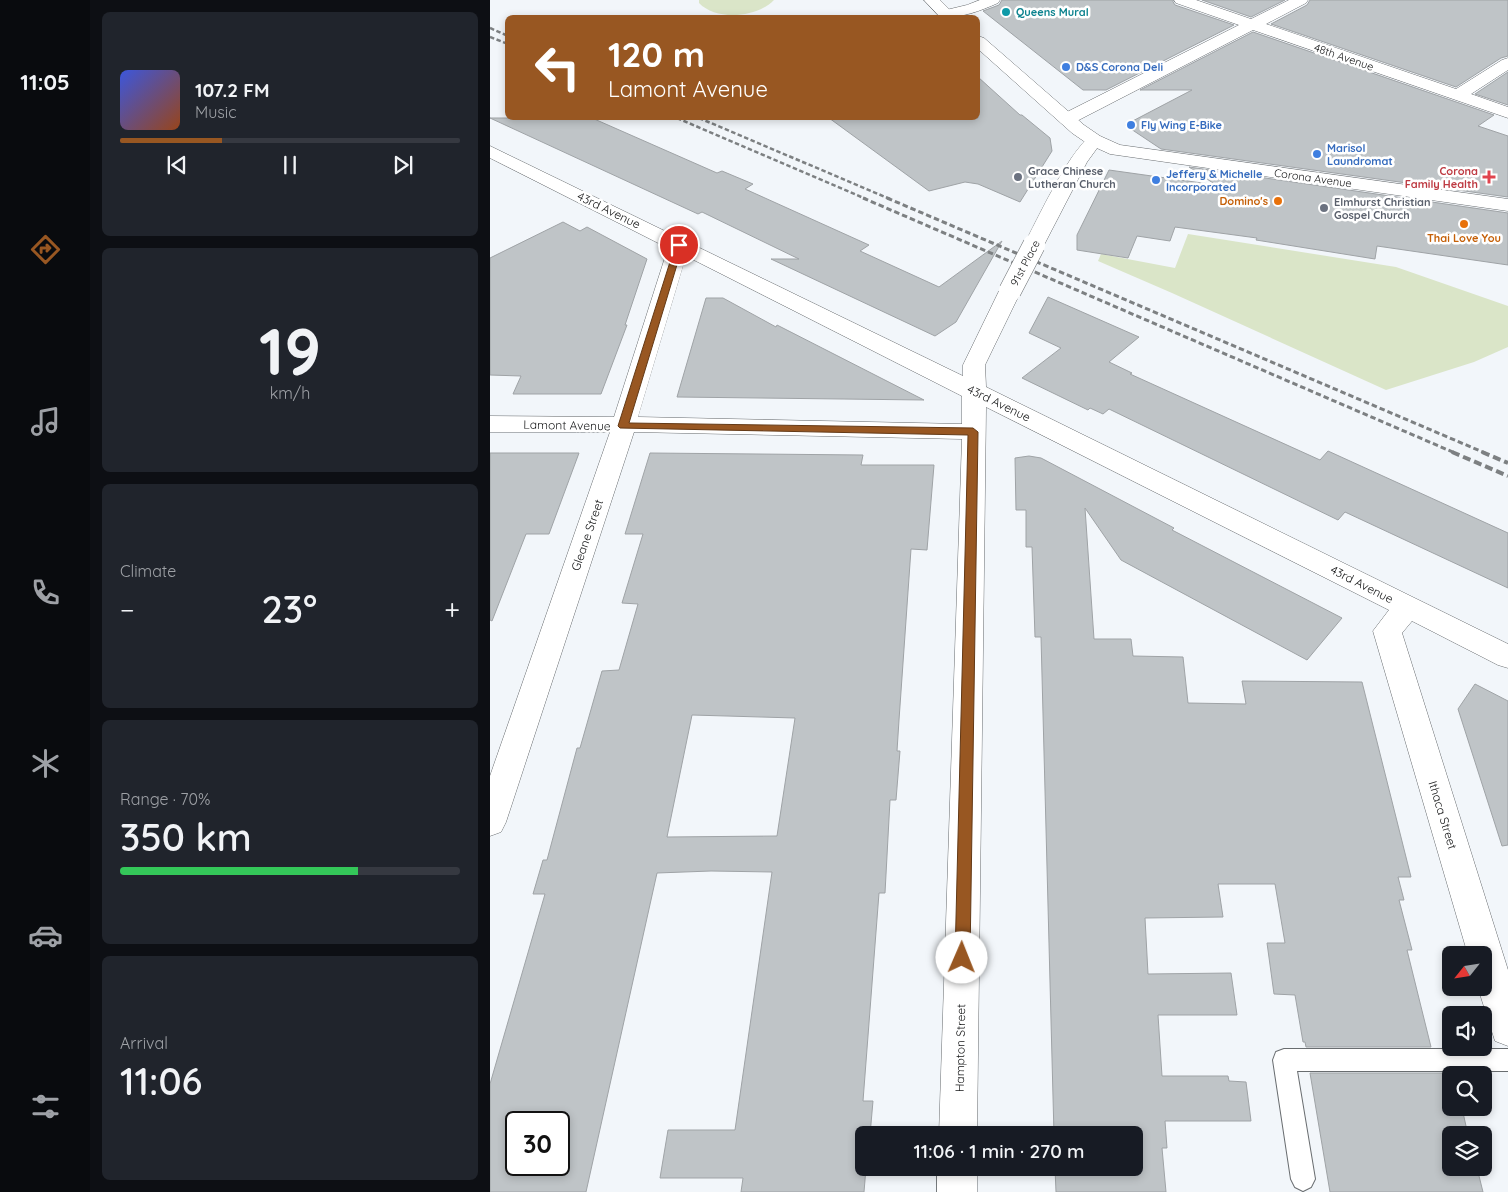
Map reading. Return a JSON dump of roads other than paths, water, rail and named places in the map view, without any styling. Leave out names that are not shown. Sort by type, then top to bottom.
[{"type":"street","points":[[931,0],[948,15]]},
{"type":"street","points":[[952,15],[993,0]]},
{"type":"street","name":"48th Avenue","points":[[1181,0],[1508,113]]},
{"type":"street","points":[[1067,119],[1301,0]]},
{"type":"street","name":"Corona Avenue","points":[[980,43],[1067,119],[1094,140],[1116,150],[1508,206]]},
{"type":"street","points":[[1457,96],[1508,63]]},
{"type":"street","name":"91st Place","points":[[974,392],[974,365],[1010,291],[1078,161],[1094,140]]},
{"type":"street","name":"43rd Avenue","points":[[490,151],[1508,657]]},
{"type":"street","name":"Gleane Street","points":[[490,822],[623,426],[679,245]]},
{"type":"street","name":"Hampton Street","points":[[958,1126],[974,392]]},
{"type":"street","name":"Lamont Avenue","points":[[490,424],[973,432]]},
{"type":"street","name":"Ithaca Street","points":[[1408,607],[1387,631],[1508,1028]]},
{"type":"street","points":[[957,1192],[958,1176]]},
{"type":"lane","points":[[1303,1179],[1284,1060],[1508,1060]]},
{"type":"railway","points":[[490,28],[505,35]]},
{"type":"railway","points":[[490,37],[505,43]]},
{"type":"railway","points":[[682,120],[866,199]]},
{"type":"railway","points":[[704,120],[890,199]]},
{"type":"railway","points":[[863,198],[1455,453]]},
{"type":"railway","points":[[887,198],[1485,453]]},
{"type":"railway","points":[[1452,452],[1508,476]]},
{"type":"railway","points":[[1482,452],[1508,463]]},
{"type":"place","name":"Queens Mural","points":[[1006,12]]},
{"type":"place","name":"D&S Corona Deli","points":[[1066,67]]},
{"type":"place","name":"Fly Wing E-Bike","points":[[1131,125]]},
{"type":"place","name":"Marisol Laundromat","points":[[1317,154]]},
{"type":"place","name":"Grace Chinese Lutheran Church","points":[[1018,177]]},
{"type":"place","name":"Corona Family Health","points":[[1489,177]]},
{"type":"place","name":"Jeffery & Michelle Incorporated","points":[[1156,180]]},
{"type":"place","name":"Domino's","points":[[1278,201]]},
{"type":"place","name":"Elmhurst Christian Gospel Church","points":[[1324,208]]},
{"type":"place","name":"Thai Love You","points":[[1464,224]]}]
